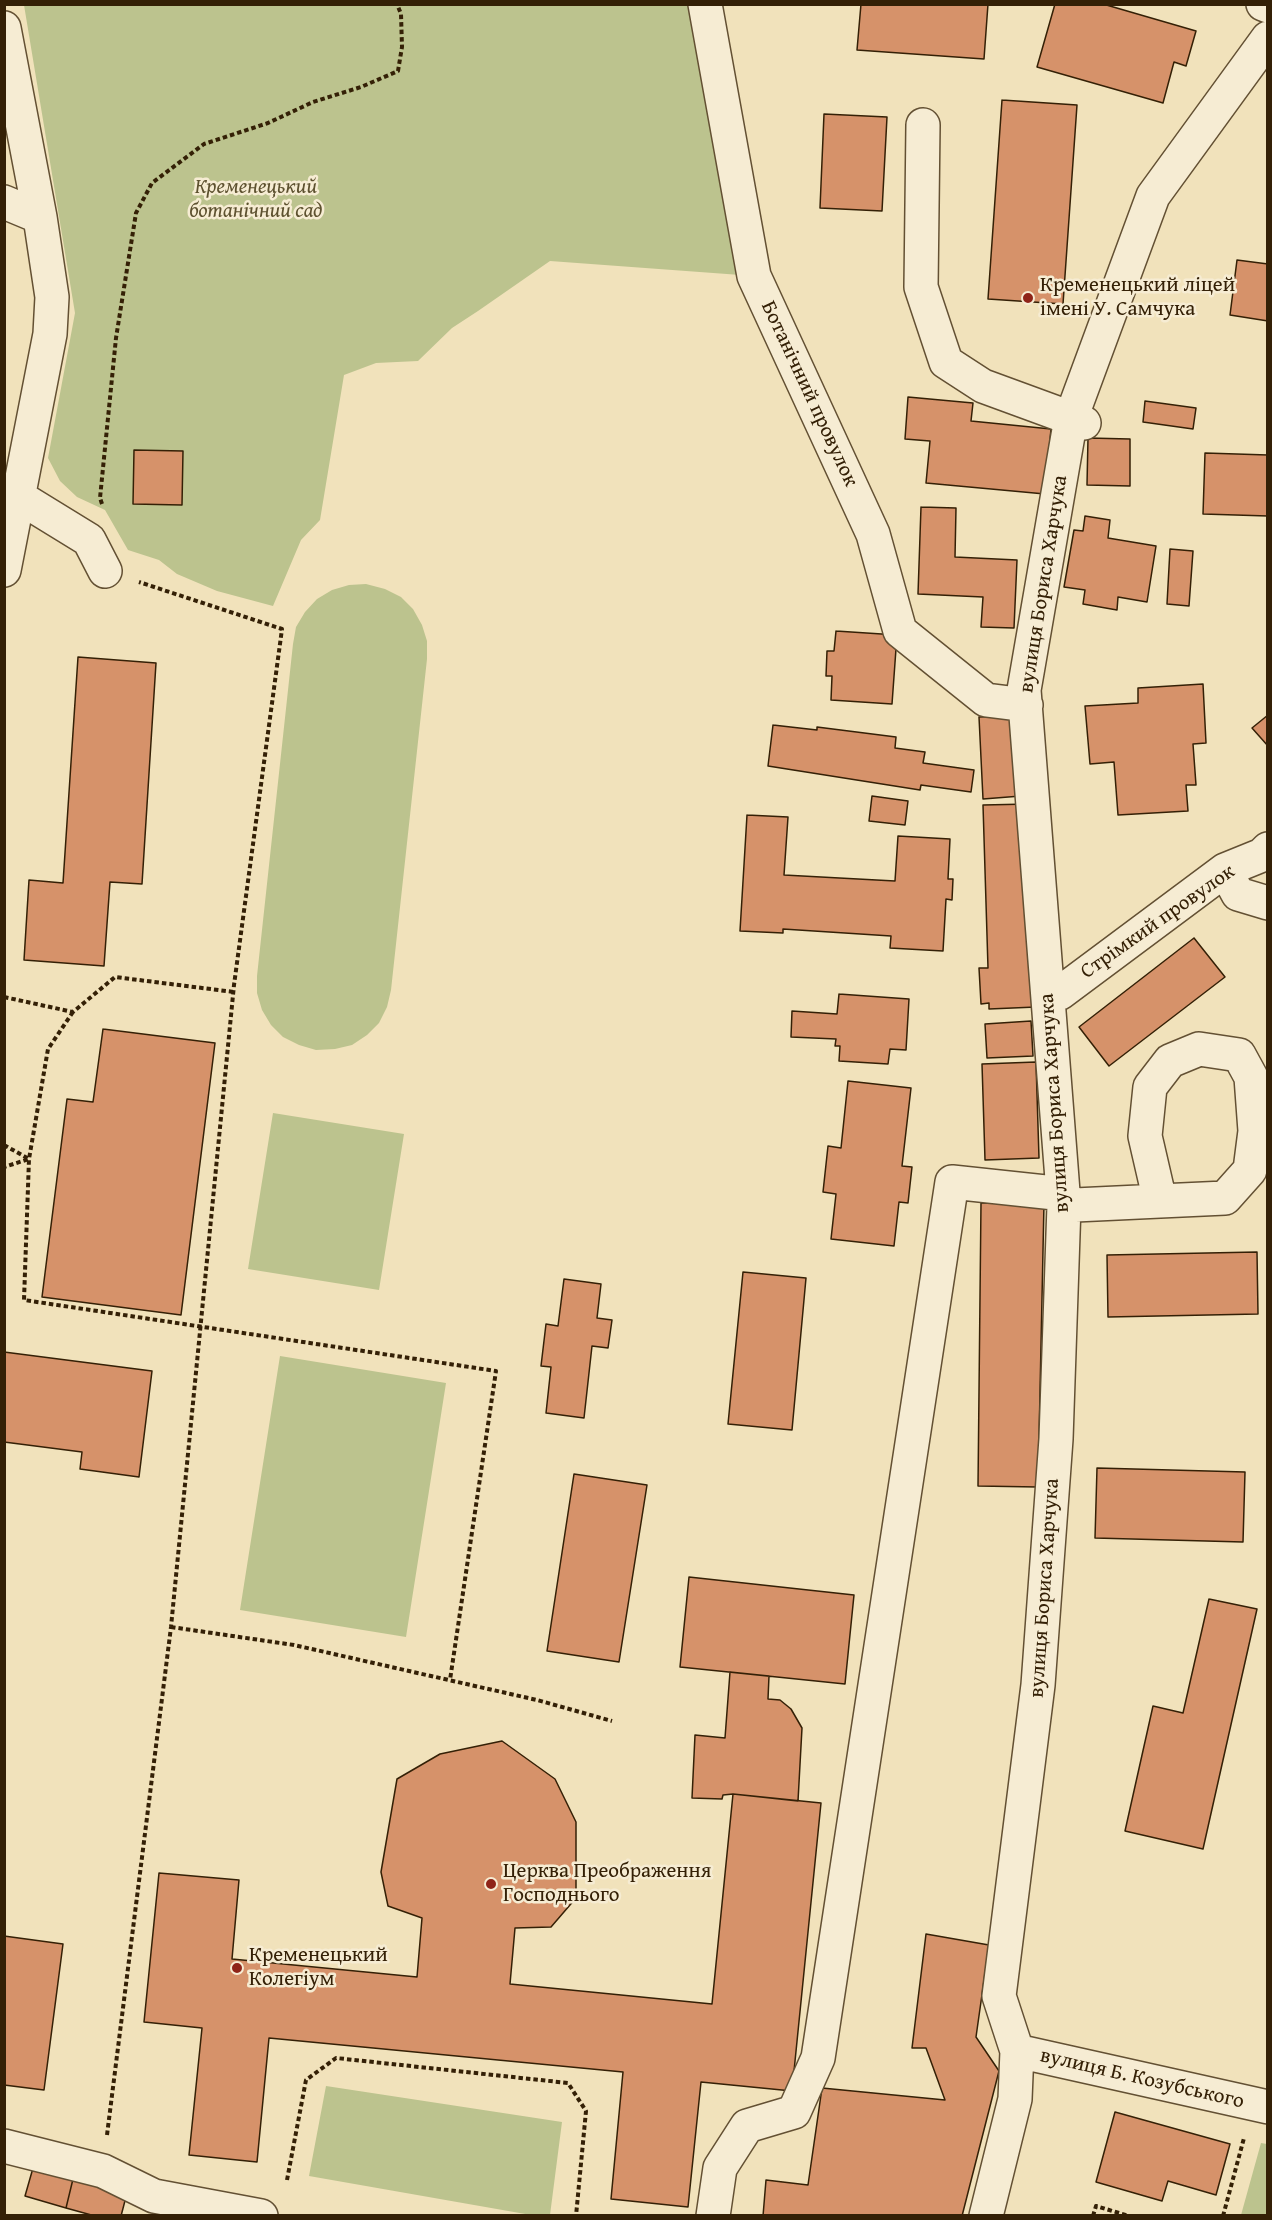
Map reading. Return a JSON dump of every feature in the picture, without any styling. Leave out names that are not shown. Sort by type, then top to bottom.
[{"type":"street","name":"Ботанічний провулок","points":[[705,4],[754,276],[873,534],[900,631],[986,700],[1026,705]]},
{"type":"street","points":[[4,28],[40,217],[52,297],[50,333],[4,570]]},
{"type":"street","name":"вулиця Бориса Харчука","points":[[986,2216],[1015,2099],[1017,2051],[999,1996],[1038,1685],[1056,1439],[1064,1200],[1024,690],[1077,421],[1153,196],[1268,38]]},
{"type":"street","points":[[923,125],[921,287],[946,362],[983,386],[1077,421]]},
{"type":"street","points":[[4,202],[40,217]]},
{"type":"street","points":[[19,497],[89,540],[105,571]]},
{"type":"street","name":"Стрімкий провулок","points":[[1048,994],[1060,993],[1225,870],[1262,855],[1268,849]]},
{"type":"street","points":[[1225,870],[1238,894],[1268,903]]},
{"type":"street","points":[[713,2216],[720,2168],[747,2126],[794,2112],[818,2058],[952,1182],[1064,1200],[1160,1201],[1225,1198],[1250,1170],[1255,1131],[1251,1077],[1239,1055],[1199,1049],[1170,1061],[1150,1087],[1144,1136],[1160,1201]]},
{"type":"street","name":"вулиця Б. Козубського","points":[[1017,2051],[1268,2107]]},
{"type":"street","points":[[4,2146],[103,2171],[152,2206],[261,2216]]},
{"type":"path","points":[[105,510],[100,498],[116,338],[136,213],[152,183],[204,144],[268,123],[313,102],[361,87],[398,71],[402,47],[401,14],[397,4]]},
{"type":"path","points":[[103,2171],[171,1627],[234,992],[282,629],[105,571]]},
{"type":"path","points":[[234,992],[115,977],[73,1012],[48,1049],[29,1159],[24,1300],[496,1371],[450,1680]]},
{"type":"path","points":[[4,997],[73,1012]]},
{"type":"path","points":[[4,1145],[29,1159]]},
{"type":"path","points":[[4,1167],[29,1159]]},
{"type":"path","points":[[171,1627],[294,1645],[537,1700],[612,1721]]},
{"type":"path","points":[[287,2180],[306,2080],[336,2058],[568,2083],[586,2111],[576,2216]]},
{"type":"path","points":[[1223,2216],[1245,2136]]},
{"type":"path","points":[[1093,2216],[1096,2206],[1129,2216]]},
{"type":"green space","name":"Кременецький ботанічний сад","points":[[24,5],[705,5],[754,276],[550,261],[452,328],[418,361],[376,363],[344,375],[320,520],[301,540],[273,606],[217,591],[177,574],[159,560],[128,550],[105,510],[77,497],[60,481],[48,458],[75,313]]},
{"type":"green space","points":[[366,584],[385,589],[401,597],[413,609],[422,625],[427,641],[427,659],[391,990],[387,1007],[379,1023],[352,1045],[316,1050],[283,1037],[271,1025],[262,1010],[257,993],[257,976],[296,627],[305,612],[317,599],[332,590],[349,585]]},
{"type":"green space","points":[[273,1113],[404,1134],[379,1290],[248,1269]]},
{"type":"green space","points":[[280,1356],[446,1383],[406,1637],[240,1610]]},
{"type":"green space","points":[[326,2086],[562,2122],[550,2215],[531,2215],[309,2176]]},
{"type":"green space","points":[[1261,2143],[1267,2144],[1267,2215],[1241,2215]]},
{"type":"building","points":[[861,4],[988,4],[984,59],[857,50]]},
{"type":"building","points":[[1055,4],[1103,4],[1196,31],[1186,66],[1174,62],[1163,103],[1037,67]]},
{"type":"building","points":[[1002,100],[1077,105],[1063,304],[988,299]]},
{"type":"building","points":[[824,114],[887,117],[882,211],[820,208]]},
{"type":"building","points":[[1237,260],[1268,264],[1268,321],[1230,315]]},
{"type":"building","points":[[908,397],[973,403],[971,421],[1051,429],[1045,494],[926,483],[930,441],[905,439]]},
{"type":"building","points":[[1145,401],[1196,408],[1193,429],[1143,422]]},
{"type":"building","points":[[1088,438],[1130,439],[1130,486],[1087,485]]},
{"type":"building","points":[[134,450],[183,451],[182,505],[133,504]]},
{"type":"building","points":[[1205,453],[1268,455],[1268,516],[1203,514]]},
{"type":"building","points":[[921,507],[956,508],[955,557],[1017,560],[1014,628],[981,627],[983,597],[918,594]]},
{"type":"building","points":[[1085,516],[1110,520],[1108,538],[1156,546],[1147,602],[1118,597],[1117,610],[1083,604],[1085,590],[1064,587],[1074,530],[1083,531]]},
{"type":"building","points":[[1170,549],[1193,551],[1189,606],[1167,604]]},
{"type":"building","points":[[836,631],[897,635],[892,704],[831,700],[832,676],[826,676],[827,651],[834,651]]},
{"type":"building","points":[[78,657],[156,663],[142,884],[110,882],[104,966],[24,960],[29,880],[63,883]]},
{"type":"building","points":[[1203,684],[1206,743],[1193,744],[1196,785],[1186,785],[1188,811],[1118,815],[1114,762],[1090,764],[1085,706],[1138,703],[1138,688]]},
{"type":"building","points":[[1016,715],[1021,796],[983,799],[979,717]]},
{"type":"building","points":[[1268,715],[1268,746],[1252,728]]},
{"type":"building","points":[[773,725],[817,730],[817,727],[896,737],[895,748],[925,752],[923,763],[974,770],[971,792],[921,785],[920,790],[768,766]]},
{"type":"building","points":[[872,796],[908,801],[905,825],[869,821]]},
{"type":"building","points":[[1029,804],[1036,1007],[989,1009],[989,1003],[981,1004],[979,968],[988,968],[983,805]]},
{"type":"building","points":[[747,815],[788,817],[784,875],[895,881],[898,836],[950,839],[948,879],[953,879],[952,900],[946,899],[943,951],[890,948],[891,936],[783,929],[783,933],[740,931]]},
{"type":"building","points":[[1194,938],[1225,977],[1109,1066],[1079,1027]]},
{"type":"building","points":[[839,994],[909,999],[906,1050],[890,1049],[888,1064],[839,1061],[840,1046],[835,1046],[836,1039],[791,1037],[792,1011],[837,1014]]},
{"type":"building","points":[[1031,1021],[1033,1056],[987,1058],[985,1024]]},
{"type":"building","points":[[103,1029],[215,1043],[181,1315],[42,1297],[67,1099],[93,1102]]},
{"type":"building","points":[[1036,1062],[1039,1158],[985,1160],[982,1064]]},
{"type":"building","points":[[848,1081],[911,1088],[902,1166],[912,1167],[908,1203],[899,1202],[894,1246],[831,1239],[836,1194],[823,1192],[828,1146],[841,1148]]},
{"type":"building","points":[[981,1203],[1044,1203],[1038,1487],[978,1486]]},
{"type":"building","points":[[1257,1252],[1258,1314],[1108,1317],[1107,1255]]},
{"type":"building","points":[[743,1272],[806,1278],[792,1430],[728,1424]]},
{"type":"building","points":[[564,1279],[601,1284],[597,1318],[612,1320],[608,1348],[592,1346],[584,1418],[546,1413],[551,1367],[541,1366],[546,1324],[558,1326]]},
{"type":"building","points":[[4,1352],[152,1371],[139,1477],[80,1469],[82,1452],[4,1442]]},
{"type":"building","points":[[1097,1468],[1245,1472],[1243,1542],[1095,1538]]},
{"type":"building","points":[[574,1474],[647,1485],[619,1662],[547,1651]]},
{"type":"building","points":[[689,1577],[854,1595],[845,1684],[680,1667]]},
{"type":"building","points":[[1209,1599],[1257,1609],[1203,1849],[1125,1831],[1153,1706],[1183,1713]]},
{"type":"building","points":[[730,1672],[769,1676],[768,1699],[780,1700],[791,1709],[802,1728],[798,1801],[733,1794],[723,1795],[722,1799],[692,1798],[695,1735],[725,1738]]},
{"type":"building","name":"Кременецький Колегіум","points":[[502,1741],[555,1779],[576,1822],[576,1898],[551,1927],[515,1928],[510,1984],[712,2004],[733,1794],[821,1803],[792,2091],[701,2082],[688,2207],[611,2199],[623,2072],[269,2038],[257,2162],[189,2155],[202,2028],[144,2022],[159,1873],[239,1880],[232,1959],[417,1977],[422,1918],[388,1906],[381,1872],[397,1779],[440,1754]]},
{"type":"building","points":[[926,1934],[989,1945],[976,2037],[999,2071],[962,2216],[763,2216],[766,2180],[808,2185],[822,2088],[945,2100],[926,2048],[912,2048]]},
{"type":"building","points":[[4,1936],[63,1944],[44,2090],[4,2085]]},
{"type":"building","points":[[1115,2112],[1230,2144],[1216,2195],[1168,2181],[1162,2201],[1096,2182]]},
{"type":"building","points":[[33,2168],[73,2179],[66,2208],[25,2196]]},
{"type":"building","points":[[73,2179],[127,2193],[121,2216],[95,2216],[66,2208]]},
{"type":"place","name":"Кременецький ліцей імені У. Самчука","points":[[1028,298]]},
{"type":"place","name":"Церква Преображення Господнього","points":[[491,1884]]},
{"type":"place","name":"Кременецький Колегіум","points":[[237,1968]]}]
